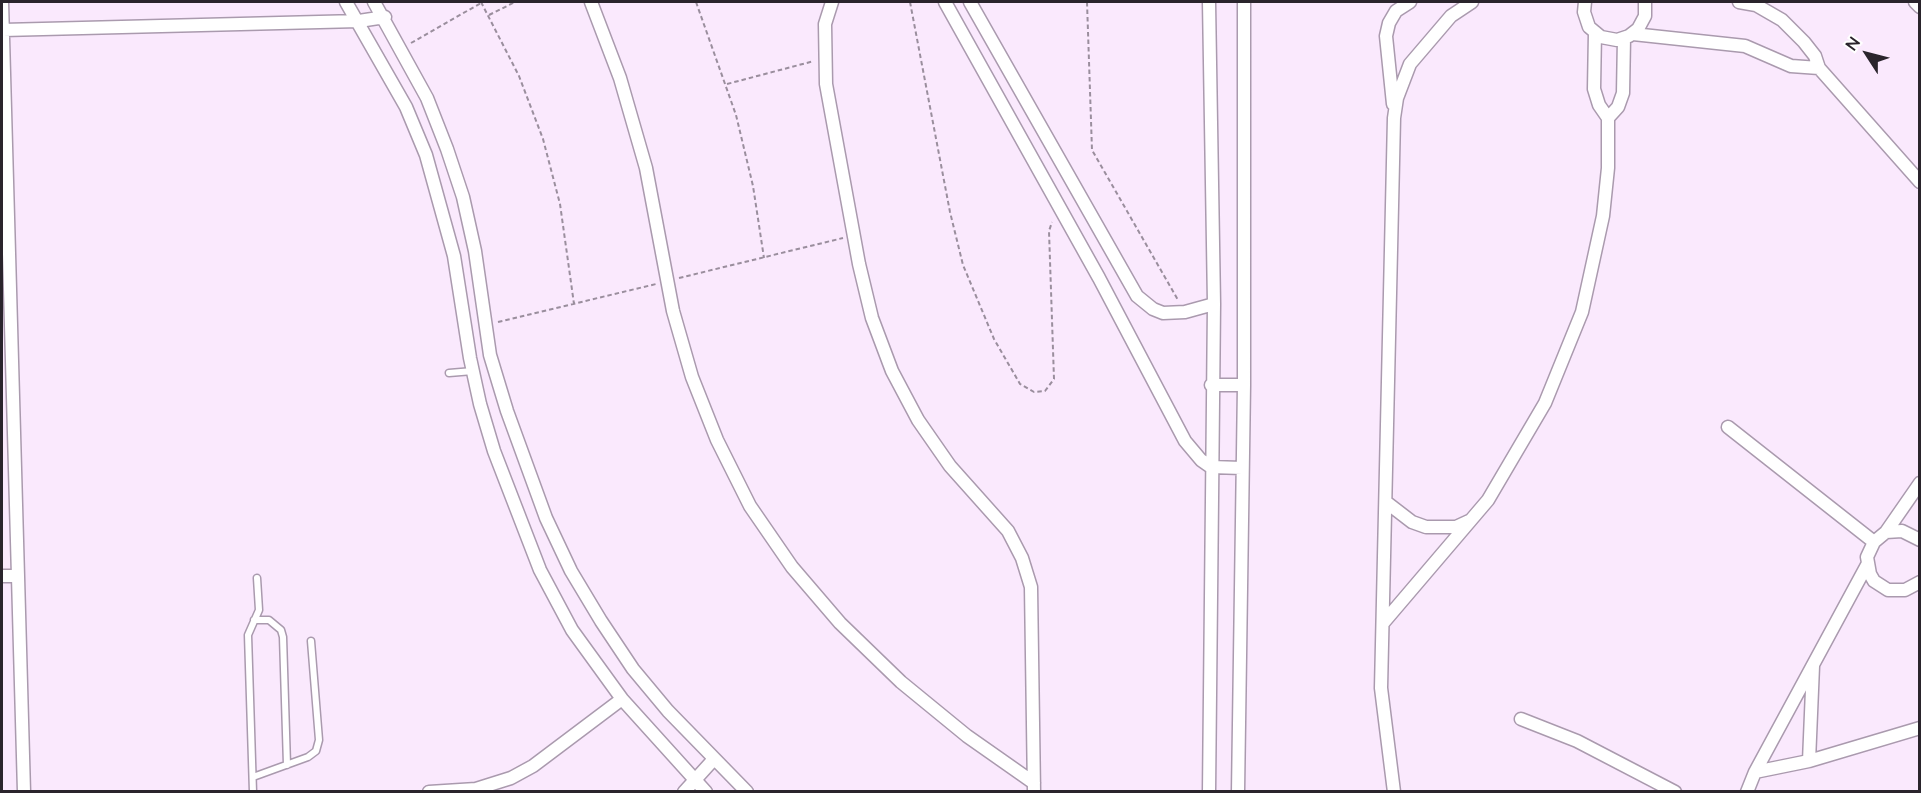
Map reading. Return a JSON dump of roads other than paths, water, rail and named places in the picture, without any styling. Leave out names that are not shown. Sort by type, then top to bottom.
[{"type":"street","points":[[2,2],[6,349],[24,792]]},
{"type":"street","points":[[346,2],[359,21],[406,107],[426,155],[454,256],[473,371],[494,451],[540,570],[572,630],[622,699],[706,792]]},
{"type":"street","points":[[374,2],[385,17],[427,98],[463,197],[475,251],[490,355],[507,411],[546,518],[571,571],[633,669],[747,792]]},
{"type":"street","points":[[591,2],[620,78],[646,168],[673,311],[692,377],[717,440],[750,506],[792,567],[847,630],[901,682],[1034,787]]},
{"type":"street","points":[[832,2],[825,24],[824,58],[859,264],[872,318],[892,371],[918,420],[950,466],[1008,531],[1022,558],[1031,587],[1034,787]]},
{"type":"street","points":[[945,2],[1099,278],[1192,452],[1211,467],[1242,468]]},
{"type":"street","points":[[970,2],[1137,296],[1144,304],[1163,313],[1185,312],[1214,304]]},
{"type":"street","points":[[1209,2],[1214,304],[1211,385],[1209,792]]},
{"type":"street","points":[[1239,792],[1244,385],[1244,2]]},
{"type":"street","points":[[1394,792],[1386,746],[1381,688],[1394,117],[1386,36],[1389,23],[1396,11],[1410,2]]},
{"type":"street","points":[[1394,117],[1397,98],[1410,64],[1450,16],[1472,2]]},
{"type":"street","points":[[1585,2],[1586,20],[1595,32],[1609,39],[1629,36],[1745,46],[1791,66],[1819,68]]},
{"type":"street","points":[[1608,118],[1618,107],[1623,93],[1629,36],[1645,16],[1645,2]]},
{"type":"street","points":[[1739,2],[1756,5],[1782,20],[1815,56],[1819,68],[1920,182]]},
{"type":"street","points":[[1915,2],[1920,7]]},
{"type":"street","points":[[3,30],[359,21],[385,17]]},
{"type":"street","points":[[1384,622],[1488,500],[1535,421],[1565,358],[1582,312],[1603,216],[1608,168],[1608,118],[1599,105],[1594,89],[1595,32]]},
{"type":"street","points":[[1099,278],[1113,274],[1118,266]]},
{"type":"street","points":[[1115,308],[1126,297],[1137,296]]},
{"type":"street","points":[[1211,385],[1244,385]]},
{"type":"street","points":[[1728,427],[1874,542]]},
{"type":"street","points":[[1747,792],[1755,772],[1867,565],[1869,549],[1886,532],[1920,483]]},
{"type":"street","points":[[1386,502],[1412,522],[1426,527],[1456,527],[1470,521]]},
{"type":"street","points":[[1886,532],[1902,531],[1920,540]]},
{"type":"street","points":[[1867,565],[1874,581],[1888,590],[1905,590],[1920,582]]},
{"type":"street","points":[[2,576],[17,576]]},
{"type":"street","points":[[1809,761],[1813,664]]},
{"type":"street","points":[[429,792],[476,789],[517,775],[622,699]]},
{"type":"street","points":[[1521,719],[1577,741],[1675,792]]},
{"type":"street","points":[[1755,772],[1809,761],[1920,728]]},
{"type":"street","points":[[684,792],[714,759]]},
{"type":"lane","points":[[449,373],[473,371]]},
{"type":"lane","points":[[253,792],[248,636],[260,605],[257,578]]},
{"type":"lane","points":[[254,620],[270,620],[276,624],[283,637],[287,765]]},
{"type":"lane","points":[[253,777],[308,758],[318,746],[311,641]]}]
